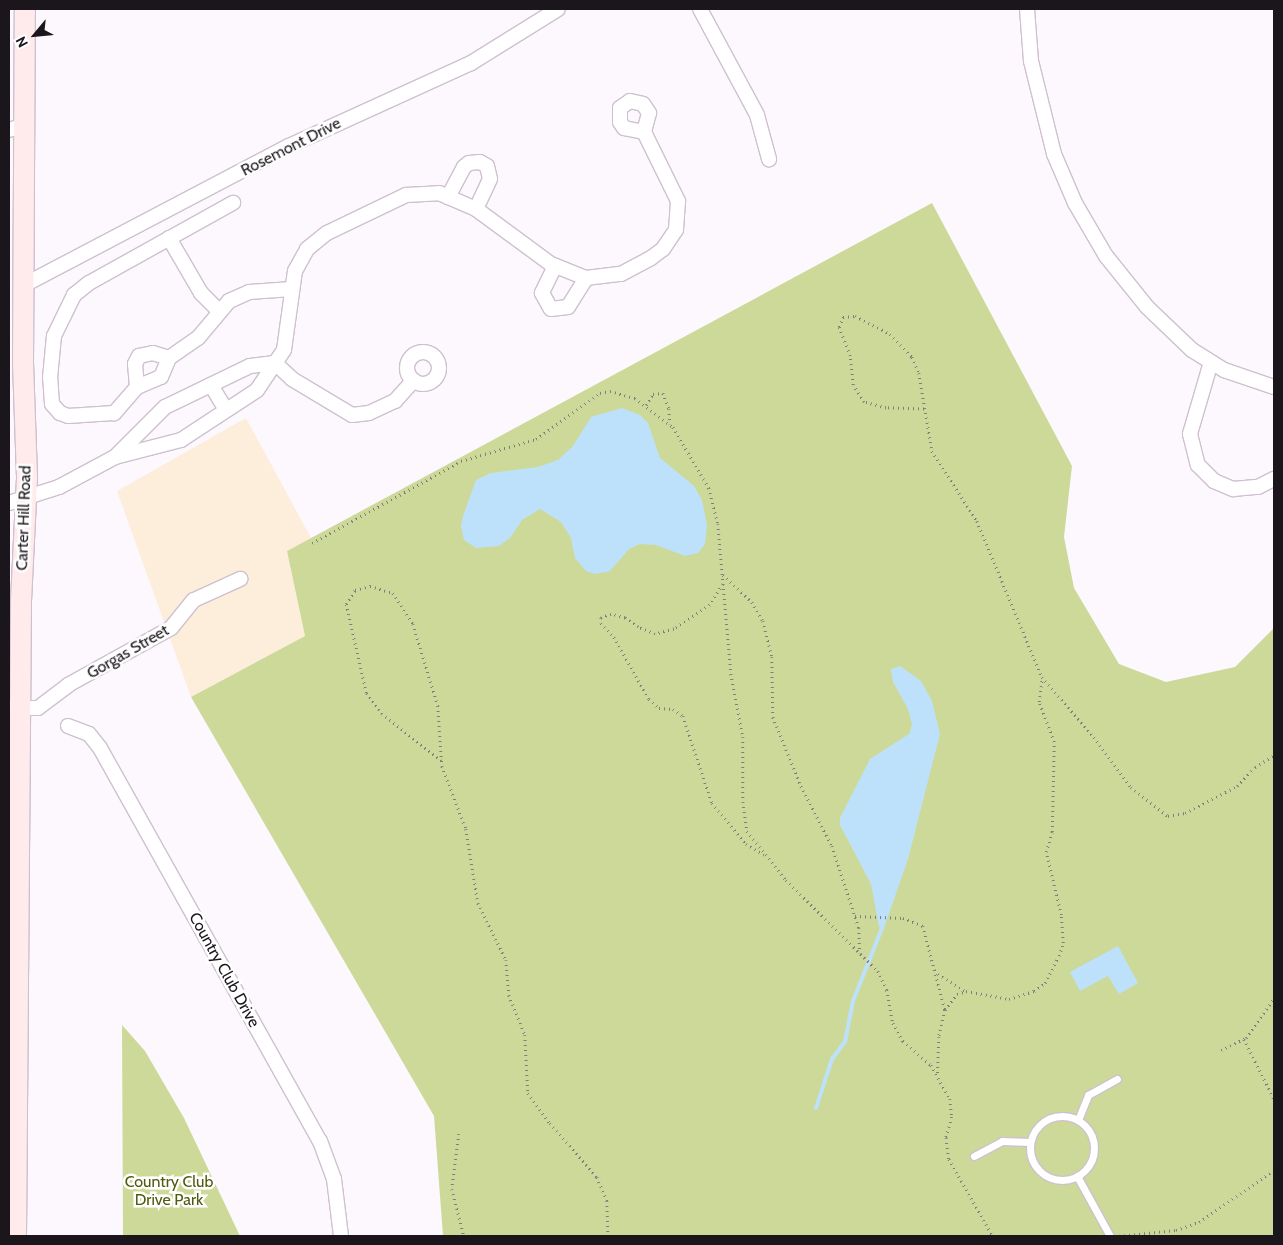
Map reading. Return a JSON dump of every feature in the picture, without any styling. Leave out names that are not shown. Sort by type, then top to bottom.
[{"type":"main road","name":"Carter Hill Road","points":[[16,1236],[15,707],[17,501],[24,285],[16,128],[25,9]]},
{"type":"street","name":"Rosemont Drive","points":[[24,285],[289,146],[471,63],[558,9]]},
{"type":"street","points":[[700,9],[757,115],[769,158]]},
{"type":"street","points":[[1026,9],[1031,61],[1045,127],[1075,203],[1123,280],[1170,331],[1211,362],[1248,381],[1274,387]]},
{"type":"street","points":[[115,456],[182,440],[257,390],[286,342],[292,289],[298,262],[312,245],[327,233],[406,195],[427,193],[448,196],[476,209],[555,266],[586,278],[621,274],[663,249],[676,230],[679,216],[675,189],[644,132]]},
{"type":"street","points":[[448,196],[464,167],[469,163],[480,162],[487,166],[490,179],[476,209]]},
{"type":"street","points":[[233,203],[80,288],[68,303],[54,336],[50,396],[52,404],[60,414],[114,413],[137,387],[161,377],[169,358],[198,338],[219,310],[237,296],[249,292],[292,289]]},
{"type":"street","points":[[169,238],[205,299],[219,310]]},
{"type":"street","points":[[555,266],[542,293],[551,309],[568,307],[586,278]]},
{"type":"street","points":[[137,387],[135,364],[139,356],[147,353],[169,358]]},
{"type":"street","points":[[1211,362],[1190,434],[1198,465],[1214,481],[1233,489],[1258,487],[1274,479]]},
{"type":"street","points":[[275,363],[292,379],[352,415],[369,413],[395,401],[414,380]]},
{"type":"street","points":[[17,501],[59,487],[115,456],[165,407],[250,366],[275,363]]},
{"type":"street","points":[[211,385],[226,410]]},
{"type":"street","name":"Gorgas Street","points":[[15,707],[38,708],[68,685],[171,628],[194,600],[240,579]]},
{"type":"street","name":"Country Club Drive","points":[[68,726],[89,734],[100,748],[320,1141],[334,1179],[341,1236]]},
{"type":"lane","points":[[1078,1120],[1088,1095],[1117,1079]]},
{"type":"lane","points":[[1064,1116],[1078,1120],[1088,1130],[1094,1148],[1088,1166],[1077,1176],[1058,1180],[1044,1174],[1031,1158],[1030,1142],[1037,1128],[1049,1118],[1064,1116]]},
{"type":"lane","points":[[974,1156],[1002,1141],[1030,1142]]},
{"type":"lane","points":[[1077,1176],[1110,1236]]},
{"type":"path","points":[[924,409],[886,408],[864,402],[853,385],[850,356],[840,327],[843,317],[855,316],[902,344],[919,373],[932,451],[977,521],[1042,677],[1094,737],[1131,787],[1168,816],[1185,813],[1228,792],[1274,755]]},
{"type":"path","points":[[312,544],[461,461],[536,439],[600,394],[623,393],[646,405],[670,424],[682,438],[714,502],[724,583],[732,674],[744,750],[745,820],[751,838],[765,856],[876,969],[885,985],[893,1023],[903,1041],[930,1065],[938,1075],[952,1109],[946,1138],[949,1159],[993,1236]]},
{"type":"path","points":[[646,405],[653,394],[663,393],[670,409],[670,424]]},
{"type":"path","points":[[723,575],[752,602],[763,621],[772,657],[773,717],[804,794],[832,846],[862,938],[861,954]]},
{"type":"path","points":[[724,583],[710,605],[674,629],[655,634],[638,627],[625,618],[611,614],[602,618],[601,623],[614,637],[649,699],[659,708],[673,709],[683,716],[712,803],[746,844],[765,856]]},
{"type":"path","points":[[441,760],[382,714],[366,693],[346,604],[355,590],[370,586],[393,593],[412,624],[438,706],[441,760],[466,829],[478,903],[506,960],[509,995],[524,1035],[528,1093],[600,1182],[607,1201],[608,1236]]},
{"type":"path","points":[[937,973],[966,991],[994,998],[1026,995],[1044,982],[1059,956],[1063,943],[1061,915],[1046,852],[1052,832],[1054,742],[1039,702],[1042,677]]},
{"type":"path","points":[[855,916],[876,916],[914,921],[923,926],[937,973],[945,1010]]},
{"type":"path","points":[[938,1075],[939,1037],[945,1010],[957,994],[966,991]]},
{"type":"path","points":[[1221,1050],[1244,1039],[1274,998]]},
{"type":"path","points":[[1244,1039],[1274,1099]]},
{"type":"path","points":[[459,1134],[452,1189],[464,1236]]},
{"type":"path","points":[[1119,1236],[1176,1230],[1199,1222],[1274,1170]]},
{"type":"shaded area","points":[[246,418],[311,538],[287,551],[305,636],[191,697],[117,491]]},
{"type":"green space","points":[[932,203],[1072,466],[1064,537],[1074,588],[1119,664],[1166,682],[1235,667],[1274,628],[1274,1236],[443,1236],[434,1116],[191,697],[305,636],[287,551]]},
{"type":"green space","name":"Country Club Drive Park","points":[[122,1025],[145,1051],[184,1118],[240,1236],[123,1236]]},
{"type":"water","points":[[622,408],[640,415],[648,423],[660,458],[694,486],[702,500],[707,525],[705,544],[698,553],[685,556],[656,545],[640,544],[629,549],[610,571],[595,574],[586,571],[575,558],[571,538],[561,522],[540,509],[522,520],[510,538],[499,546],[476,548],[464,540],[461,526],[463,516],[476,480],[491,473],[538,467],[558,460],[573,446],[591,417]]},
{"type":"water","points":[[900,666],[921,681],[932,701],[940,734],[908,859],[884,928],[879,927],[871,884],[840,825],[840,818],[870,759],[909,734],[912,725],[908,709],[893,682],[891,669]]},
{"type":"water","points":[[1118,946],[1138,983],[1119,994],[1108,976],[1080,991],[1070,972]]},
{"type":"waterway","points":[[816,1108],[832,1059],[845,1042],[853,1001],[882,928]]}]
